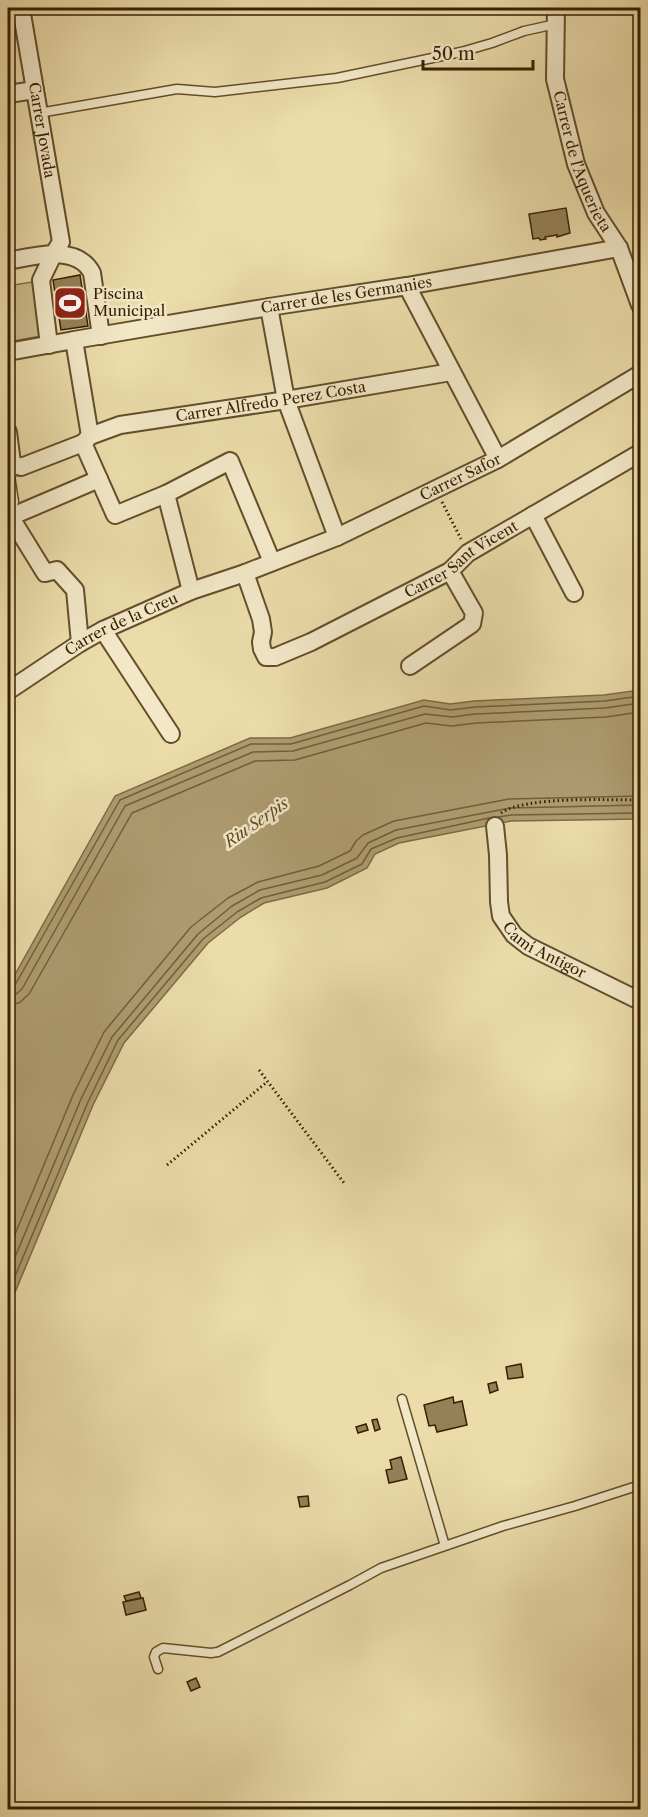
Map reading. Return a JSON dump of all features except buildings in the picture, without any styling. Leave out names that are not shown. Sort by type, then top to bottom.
[{"type":"street","name":"Carrer Jovada","points":[[21,8],[61,242],[41,279],[49,345]]},
{"type":"street","name":"Carrer de l'Aquerieta","points":[[556,16],[555,79],[576,164],[596,213],[619,248],[640,305]]},
{"type":"street","points":[[8,94],[35,90]]},
{"type":"street","name":"Carrer de les Germanies","points":[[8,352],[269,307],[407,286],[619,248]]},
{"type":"street","points":[[8,270],[37,265],[54,253]]},
{"type":"street","points":[[8,261],[54,253],[82,261],[92,273],[101,336]]},
{"type":"street","points":[[407,286],[498,459]]},
{"type":"street","points":[[269,307],[286,400],[338,537]]},
{"type":"street","points":[[74,340],[87,440],[99,479],[115,515],[166,494],[230,461],[272,562]]},
{"type":"street","name":"Carrer Alfredo Perez Costa","points":[[15,465],[21,467],[120,425],[451,372]]},
{"type":"street","name":"Carrer Safor","points":[[272,562],[338,537],[498,459],[640,374]]},
{"type":"street","points":[[8,432],[12,463],[15,465],[8,476],[12,502],[8,512]]},
{"type":"street","name":"Carrer Sant Vicent","points":[[245,573],[261,620],[262,649],[266,657],[275,657],[311,642],[450,571],[468,554],[640,453]]},
{"type":"street","points":[[8,512],[99,479]]},
{"type":"street","points":[[166,494],[191,591]]},
{"type":"street","points":[[8,512],[45,573],[57,570],[75,590],[80,643]]},
{"type":"street","points":[[533,515],[574,593]]},
{"type":"street","name":"Carrer de la Creu","points":[[8,691],[103,630],[191,591],[272,562]]},
{"type":"street","points":[[410,666],[472,624],[474,613],[450,571]]},
{"type":"street","points":[[103,630],[171,734]]},
{"type":"street","name":"Camí Antigor","points":[[495,826],[501,916],[514,935],[528,946],[640,1001]]},
{"type":"lane","points":[[39,113],[177,89],[216,92],[337,78],[461,52],[524,31],[556,16]]},
{"type":"lane","points":[[402,1399],[445,1546]]},
{"type":"lane","points":[[158,1669],[154,1657],[159,1649],[218,1652],[381,1568],[503,1526],[640,1485]]},
{"type":"path","points":[[436,490],[468,554]]},
{"type":"path","points":[[495,826],[498,815],[521,804],[555,801],[640,800]]},
{"type":"path","points":[[259,1070],[344,1183]]},
{"type":"path","points":[[166,1165],[268,1082]]},
{"type":"shaded area","points":[[8,46],[16,87],[8,88]]},
{"type":"shaded area","points":[[32,282],[41,336],[8,342],[8,286]]},
{"type":"water","name":"Riu Serpis","points":[[640,690],[640,819],[511,821],[399,843],[375,854],[367,868],[327,888],[264,903],[241,917],[208,943],[124,1043],[93,1105],[11,1302],[8,1303],[8,987],[115,796],[250,738],[290,738],[424,700],[450,704],[604,695]]},
{"type":"place","name":"Piscina Municipal","points":[[70,303]]}]
